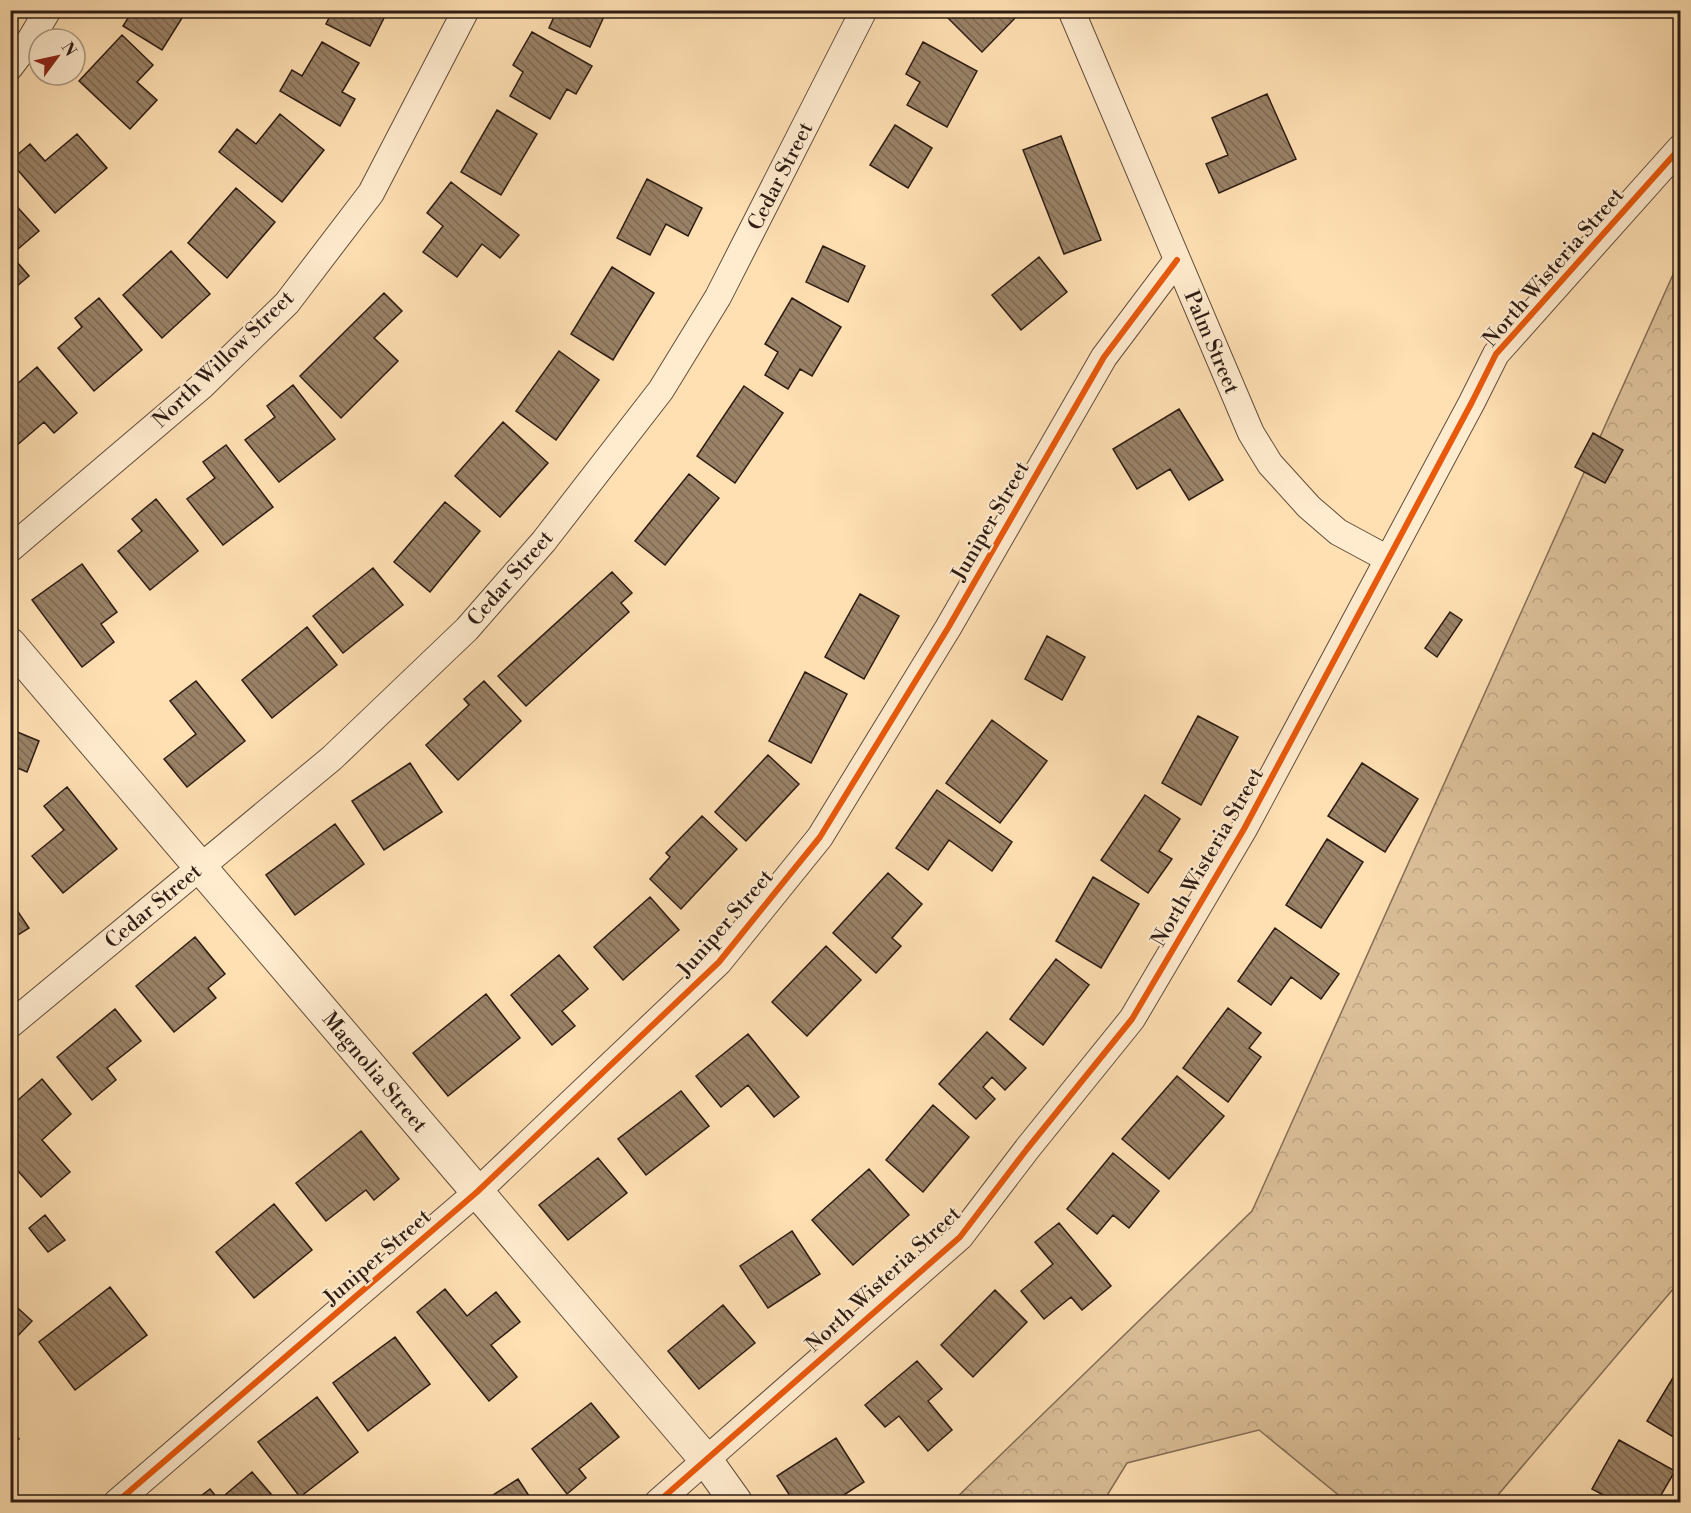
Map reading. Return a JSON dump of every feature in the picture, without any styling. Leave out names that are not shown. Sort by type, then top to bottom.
[{"type":"street","points":[[10,67],[29,42],[48,10]]},
{"type":"street","name":"North Willow Street","points":[[10,549],[203,385],[287,303],[371,193],[466,10]]},
{"type":"street","name":"Cedar Street","points":[[10,1025],[332,758],[467,628],[544,541],[661,390],[718,297],[864,10]]},
{"type":"street","name":"Palm Street","points":[[1071,10],[1251,433],[1270,465],[1309,507],[1338,532],[1388,559]]},
{"type":"street","name":"North Wisteria Street","points":[[658,1503],[960,1237],[1027,1149],[1132,1019],[1244,829],[1496,354],[1680,148]]},
{"type":"street","name":"Juniper Street","points":[[117,1503],[477,1192],[719,962],[820,837],[948,627],[1104,357],[1177,260]]},
{"type":"street","name":"Magnolia Street","points":[[10,644],[706,1460],[736,1503]]},
{"type":"green space","points":[[1680,259],[1680,1281],[1492,1502],[1347,1502],[1259,1430],[1127,1463],[1103,1502],[952,1502],[1252,1211]]},
{"type":"building","points":[[133,10],[187,10],[162,50],[123,26]]},
{"type":"building","points":[[333,10],[388,10],[370,46],[326,24]]},
{"type":"building","points":[[557,10],[607,10],[590,47],[549,28]]},
{"type":"building","points":[[940,10],[1014,10],[1018,15],[982,52]]},
{"type":"building","points":[[532,32],[592,66],[576,94],[567,89],[550,119],[510,96],[523,72],[513,65]]},
{"type":"building","points":[[122,35],[153,65],[137,82],[157,100],[130,129],[85,87],[87,72]]},
{"type":"building","points":[[322,42],[359,63],[342,92],[355,99],[340,126],[280,91],[292,70],[302,76]]},
{"type":"building","points":[[923,42],[977,71],[947,127],[907,105],[920,82],[906,74]]},
{"type":"building","points":[[1267,94],[1296,159],[1219,193],[1206,164],[1228,155],[1212,118]]},
{"type":"building","points":[[497,110],[537,134],[501,195],[461,172]]},
{"type":"building","points":[[280,114],[324,150],[282,202],[219,152],[237,129],[256,144]]},
{"type":"building","points":[[895,125],[932,148],[908,188],[870,165]]},
{"type":"building","points":[[77,134],[107,168],[55,213],[10,161],[30,144],[45,161]]},
{"type":"building","points":[[1061,136],[1101,240],[1064,254],[1023,150]]},
{"type":"building","points":[[647,179],[702,208],[688,236],[666,224],[650,255],[617,238]]},
{"type":"building","points":[[451,182],[519,235],[500,258],[482,244],[457,277],[423,252],[443,226],[427,213]]},
{"type":"building","points":[[236,188],[275,222],[227,278],[188,243]]},
{"type":"building","points":[[10,199],[39,231],[11,255],[29,276],[10,292]]},
{"type":"building","points":[[823,246],[865,266],[848,302],[806,282]]},
{"type":"building","points":[[171,251],[210,294],[162,338],[123,295]]},
{"type":"building","points":[[1039,257],[1067,292],[1021,330],[992,295]]},
{"type":"building","points":[[612,267],[654,293],[613,360],[571,334]]},
{"type":"building","points":[[384,293],[402,311],[374,338],[398,361],[341,418],[300,376]]},
{"type":"building","points":[[99,298],[142,350],[94,391],[58,348],[82,327],[75,318]]},
{"type":"building","points":[[792,298],[841,327],[812,376],[800,369],[788,389],[765,375],[778,352],[765,344]]},
{"type":"building","points":[[559,351],[599,380],[556,440],[516,411]]},
{"type":"building","points":[[37,367],[77,413],[54,433],[44,422],[16,446],[10,440],[10,390]]},
{"type":"building","points":[[293,385],[335,439],[279,482],[245,440],[275,417],[267,406]]},
{"type":"building","points":[[744,386],[783,413],[735,483],[697,456]]},
{"type":"building","points":[[1179,409],[1223,480],[1189,500],[1170,469],[1137,489],[1113,449]]},
{"type":"building","points":[[503,422],[548,463],[500,517],[455,476]]},
{"type":"building","points":[[1593,433],[1623,450],[1605,483],[1575,467]]},
{"type":"building","points":[[226,445],[273,507],[223,545],[187,499],[215,478],[203,462]]},
{"type":"building","points":[[689,474],[719,498],[665,565],[635,541]]},
{"type":"building","points":[[156,499],[198,551],[150,590],[118,551],[142,531],[132,519]]},
{"type":"building","points":[[445,502],[480,531],[430,592],[394,562]]},
{"type":"building","points":[[82,564],[117,612],[101,624],[114,642],[82,667],[32,600]]},
{"type":"building","points":[[373,568],[403,605],[343,653],[313,616]]},
{"type":"building","points":[[612,572],[632,593],[621,603],[629,612],[526,706],[498,676]]},
{"type":"building","points":[[860,594],[899,616],[864,679],[825,657]]},
{"type":"building","points":[[1450,612],[1462,620],[1437,657],[1425,648]]},
{"type":"building","points":[[307,627],[337,665],[272,718],[242,680]]},
{"type":"building","points":[[1047,636],[1085,657],[1062,700],[1025,679]]},
{"type":"building","points":[[805,672],[847,694],[811,763],[769,741]]},
{"type":"building","points":[[196,681],[245,741],[187,787],[164,759],[196,734],[170,701]]},
{"type":"building","points":[[484,681],[521,721],[458,780],[426,745],[469,705],[464,699]]},
{"type":"building","points":[[1198,716],[1238,737],[1201,805],[1162,783]]},
{"type":"building","points":[[992,720],[1047,761],[1000,823],[946,783]]},
{"type":"building","points":[[10,729],[39,741],[27,772],[10,765]]},
{"type":"building","points":[[768,755],[799,784],[746,841],[715,812]]},
{"type":"building","points":[[410,763],[442,812],[384,850],[352,801]]},
{"type":"building","points":[[1362,763],[1418,799],[1385,852],[1328,816]]},
{"type":"building","points":[[67,787],[117,849],[63,893],[32,856],[64,830],[44,806]]},
{"type":"building","points":[[937,790],[1012,842],[992,871],[949,840],[928,870],[896,848]]},
{"type":"building","points":[[1145,795],[1180,819],[1159,851],[1172,859],[1148,893],[1101,860]]},
{"type":"building","points":[[702,816],[737,849],[681,909],[650,879],[670,857],[666,853]]},
{"type":"building","points":[[335,824],[364,864],[295,915],[266,875]]},
{"type":"building","points":[[1327,839],[1363,862],[1321,928],[1286,905]]},
{"type":"building","points":[[888,873],[922,904],[892,938],[901,946],[876,973],[833,933]]},
{"type":"building","points":[[1093,877],[1139,904],[1101,968],[1056,941]]},
{"type":"building","points":[[650,897],[679,930],[623,980],[594,947]]},
{"type":"building","points":[[10,900],[29,928],[10,940]]},
{"type":"building","points":[[1275,928],[1339,974],[1321,999],[1291,977],[1271,1005],[1238,981]]},
{"type":"building","points":[[195,937],[225,974],[208,988],[216,998],[174,1032],[136,986]]},
{"type":"building","points":[[826,946],[861,980],[807,1036],[772,1002]]},
{"type":"building","points":[[559,955],[588,989],[562,1011],[575,1026],[552,1045],[511,995]]},
{"type":"building","points":[[1056,959],[1089,985],[1043,1045],[1010,1019]]},
{"type":"building","points":[[486,994],[520,1038],[448,1096],[413,1053]]},
{"type":"building","points":[[1228,1008],[1261,1033],[1249,1048],[1261,1057],[1228,1102],[1183,1068]]},
{"type":"building","points":[[115,1009],[141,1041],[107,1068],[116,1080],[92,1100],[57,1057]]},
{"type":"building","points":[[987,1032],[1026,1068],[1005,1090],[992,1077],[983,1087],[995,1099],[976,1119],[939,1084]]},
{"type":"building","points":[[748,1034],[799,1097],[774,1117],[748,1085],[721,1107],[696,1076]]},
{"type":"building","points":[[1177,1076],[1224,1116],[1169,1179],[1122,1139]]},
{"type":"building","points":[[42,1079],[71,1114],[42,1140],[70,1172],[41,1197],[10,1162],[10,1107]]},
{"type":"building","points":[[681,1091],[709,1126],[646,1175],[618,1139]]},
{"type":"building","points":[[933,1105],[969,1137],[923,1192],[886,1160]]},
{"type":"building","points":[[361,1131],[399,1179],[374,1200],[366,1190],[326,1221],[296,1183]]},
{"type":"building","points":[[1113,1153],[1159,1191],[1129,1228],[1113,1215],[1097,1234],[1067,1209]]},
{"type":"building","points":[[598,1158],[627,1193],[568,1240],[539,1205]]},
{"type":"building","points":[[869,1169],[909,1215],[853,1265],[812,1220]]},
{"type":"building","points":[[274,1204],[312,1250],[254,1298],[216,1252]]},
{"type":"building","points":[[45,1215],[65,1240],[48,1252],[29,1228]]},
{"type":"building","points":[[1059,1223],[1111,1286],[1082,1310],[1071,1297],[1044,1319],[1021,1291],[1053,1264],[1035,1242]]},
{"type":"building","points":[[792,1231],[820,1274],[768,1308],[740,1266]]},
{"type":"building","points":[[110,1287],[147,1335],[75,1390],[39,1342]]},
{"type":"building","points":[[445,1289],[467,1316],[496,1292],[520,1322],[491,1345],[517,1377],[489,1401],[417,1312]]},
{"type":"building","points":[[995,1290],[1027,1322],[973,1377],[941,1345]]},
{"type":"building","points":[[10,1301],[32,1321],[10,1344]]},
{"type":"building","points":[[723,1305],[755,1343],[699,1389],[668,1351]]},
{"type":"building","points":[[395,1337],[430,1384],[368,1431],[333,1383]]},
{"type":"building","points":[[917,1361],[942,1389],[928,1401],[952,1430],[928,1451],[899,1416],[885,1427],[865,1405]]},
{"type":"building","points":[[1680,1366],[1680,1441],[1647,1421]]},
{"type":"building","points":[[317,1397],[358,1452],[300,1497],[258,1442]]},
{"type":"building","points":[[591,1403],[619,1437],[579,1469],[586,1478],[567,1494],[532,1449]]},
{"type":"building","points":[[10,1428],[19,1439],[10,1446]]},
{"type":"building","points":[[836,1438],[864,1482],[833,1502],[794,1502],[777,1476]]},
{"type":"building","points":[[1619,1440],[1675,1471],[1657,1502],[1616,1502],[1592,1489]]},
{"type":"building","points":[[252,1472],[278,1502],[193,1502],[210,1489],[219,1500]]},
{"type":"building","points":[[518,1479],[533,1502],[482,1502]]},
{"type":"cycle path","points":[[658,1502],[960,1237],[1027,1149],[1132,1019],[1244,829],[1496,354],[1680,148]]},
{"type":"cycle path","points":[[117,1502],[477,1192],[719,962],[820,837],[948,628],[1104,357],[1177,260]]}]
